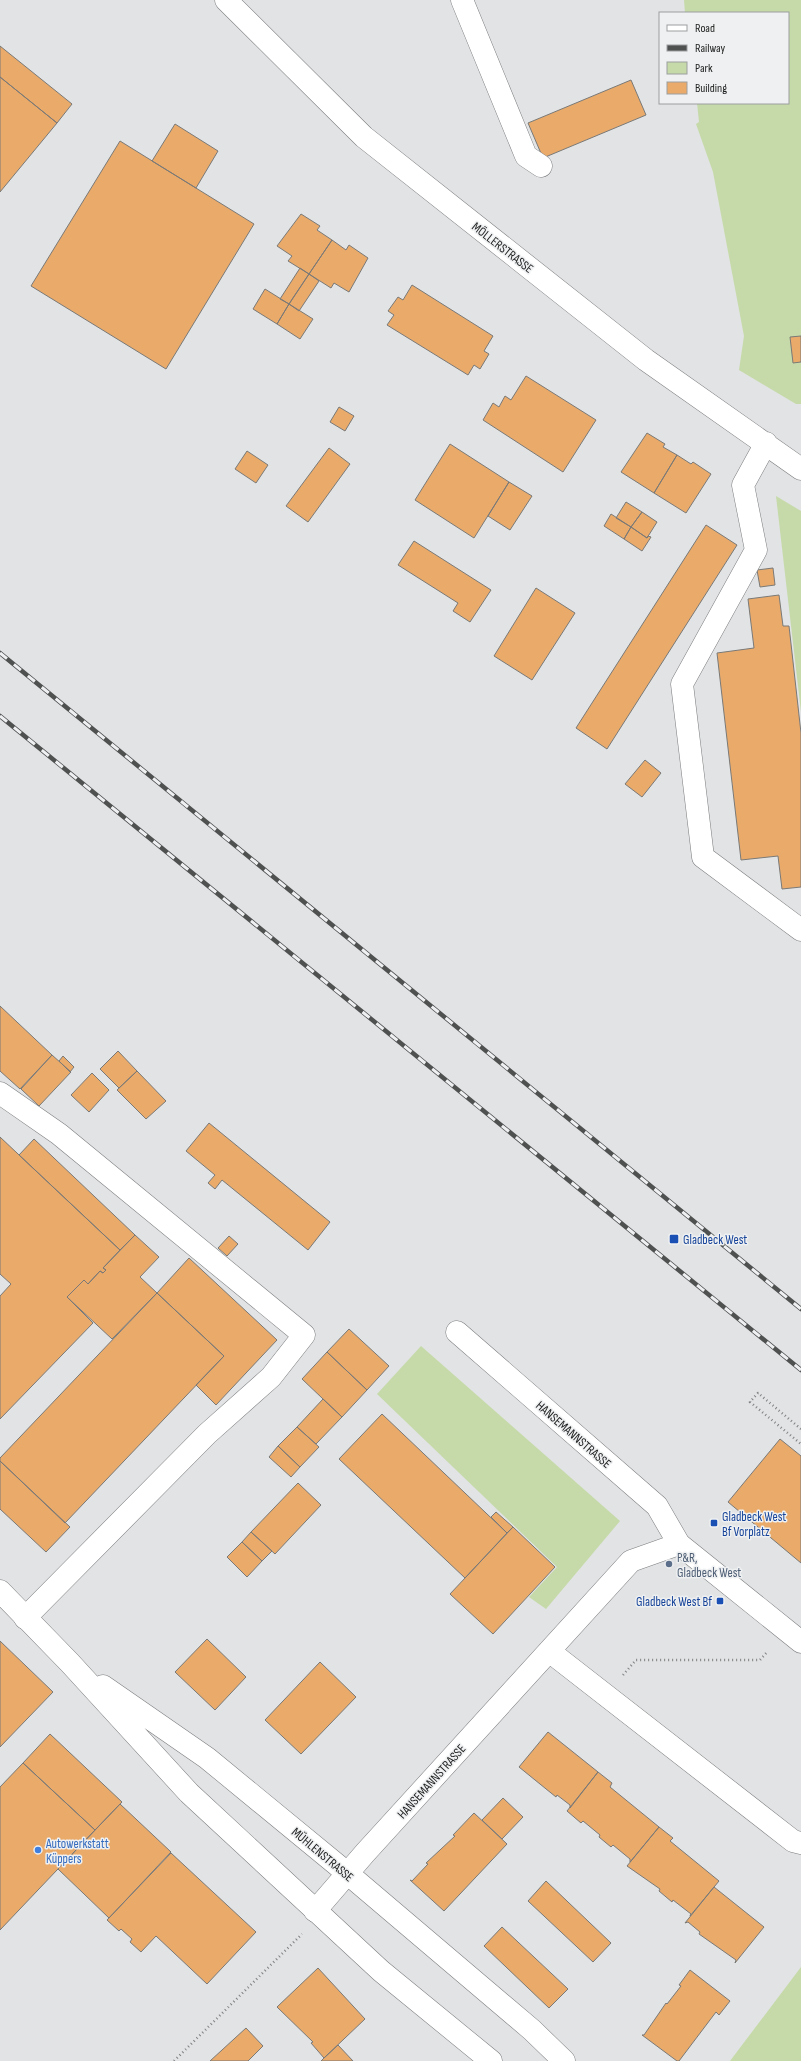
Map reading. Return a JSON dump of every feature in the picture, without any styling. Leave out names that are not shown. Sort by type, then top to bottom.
[{"type":"street","name":"MÖLLERSTRASSE","points":[[226,0],[364,137],[646,360],[801,469]]},
{"type":"street","points":[[462,0],[526,156],[541,166]]},
{"type":"street","points":[[766,443],[743,484],[756,550],[682,684],[703,857],[801,930]]},
{"type":"street","points":[[0,1093],[59,1134],[304,1335],[271,1377],[207,1434],[25,1618]]},
{"type":"street","name":"HANSEMANNSTRASSE","points":[[457,1332],[657,1506],[679,1544],[794,1636]]},
{"type":"street","name":"HANSEMANNSTRASSE","points":[[315,1911],[347,1873],[630,1562],[679,1544]]},
{"type":"street","name":"MÜHLENSTRASSE","points":[[0,1591],[70,1663],[189,1792],[381,1971],[491,2061]]},
{"type":"street","points":[[549,1651],[793,1841],[801,1843]]},
{"type":"street","name":"MÜHLENSTRASSE","points":[[70,1663],[207,1758],[347,1873],[532,2030],[564,2061]]},
{"type":"path","points":[[801,1429],[758,1392],[750,1402],[801,1444]]},
{"type":"path","points":[[605,1696],[636,1660],[760,1660],[794,1636]]},
{"type":"path","points":[[174,2061],[302,1934],[315,1911]]},
{"type":"green space","points":[[684,0],[801,0],[801,404],[796,404],[739,370],[744,336],[713,172],[696,124],[699,122],[697,104],[789,104],[789,12],[685,12]]},
{"type":"green space","points":[[776,496],[801,511],[801,712]]},
{"type":"green space","points":[[421,1346],[620,1521],[546,1609],[529,1597],[557,1567],[377,1394]]},
{"type":"green space","points":[[801,1967],[801,2061],[730,2061]]},
{"type":"building","points":[[0,46],[72,104],[57,123],[0,77]]},
{"type":"building","points":[[0,77],[57,123],[0,192]]},
{"type":"building","points":[[631,80],[646,115],[543,158],[528,123]]},
{"type":"building","points":[[175,124],[218,151],[196,188],[152,161]]},
{"type":"building","points":[[120,141],[254,224],[166,369],[31,286]]},
{"type":"building","points":[[301,214],[320,226],[317,230],[332,240],[309,274],[288,261],[292,256],[277,246]]},
{"type":"building","points":[[332,240],[346,250],[349,245],[368,258],[349,292],[334,283],[331,288],[309,274]]},
{"type":"building","points":[[300,268],[309,274],[289,304],[280,299]]},
{"type":"building","points":[[309,274],[319,281],[299,311],[289,304]]},
{"type":"building","points":[[412,285],[493,336],[484,351],[489,354],[480,369],[474,365],[468,375],[387,325],[394,315],[388,311],[398,297],[403,300]]},
{"type":"building","points":[[265,289],[289,304],[277,324],[253,309]]},
{"type":"building","points":[[289,304],[313,319],[300,339],[277,324]]},
{"type":"building","points":[[801,336],[801,362],[793,363],[790,337]]},
{"type":"building","points":[[526,376],[596,420],[563,472],[483,420],[493,403],[499,407],[505,396],[511,400]]},
{"type":"building","points":[[339,407],[354,416],[345,431],[330,422]]},
{"type":"building","points":[[647,433],[665,444],[663,447],[677,455],[654,493],[621,472]]},
{"type":"building","points":[[450,444],[509,482],[474,538],[415,500]]},
{"type":"building","points":[[329,448],[350,464],[308,522],[286,506]]},
{"type":"building","points":[[247,451],[268,465],[256,483],[235,469]]},
{"type":"building","points":[[677,455],[691,464],[693,462],[711,474],[686,513],[654,493]]},
{"type":"building","points":[[509,482],[532,496],[510,530],[488,516]]},
{"type":"building","points":[[626,502],[642,512],[631,527],[616,518]]},
{"type":"building","points":[[642,512],[657,522],[647,538],[631,527]]},
{"type":"building","points":[[611,514],[631,527],[624,539],[604,526]]},
{"type":"building","points":[[706,525],[737,545],[607,749],[576,728]]},
{"type":"building","points":[[631,527],[647,538],[648,536],[651,537],[642,551],[624,539]]},
{"type":"building","points":[[414,541],[491,590],[470,622],[453,611],[458,603],[398,565]]},
{"type":"building","points":[[773,568],[775,585],[760,587],[757,570]]},
{"type":"building","points":[[536,588],[575,613],[532,680],[494,656]]},
{"type":"building","points":[[779,595],[783,626],[789,626],[801,733],[801,887],[782,889],[778,856],[741,860],[717,653],[754,648],[748,599]]},
{"type":"building","points":[[645,760],[661,773],[642,797],[625,784]]},
{"type":"building","points":[[0,1006],[52,1055],[20,1089],[0,1071]]},
{"type":"building","points":[[118,1051],[137,1071],[119,1088],[100,1069]]},
{"type":"building","points":[[52,1055],[71,1072],[39,1106],[21,1089]]},
{"type":"building","points":[[63,1056],[74,1067],[70,1072],[59,1061]]},
{"type":"building","points":[[137,1071],[166,1101],[146,1119],[117,1090]]},
{"type":"building","points":[[92,1073],[109,1090],[89,1112],[71,1095]]},
{"type":"building","points":[[209,1123],[330,1222],[308,1250],[222,1180],[215,1189],[208,1183],[215,1175],[186,1151]]},
{"type":"building","points":[[0,1137],[120,1250],[103,1268],[106,1270],[103,1273],[100,1271],[88,1284],[84,1280],[67,1297],[93,1323],[0,1419],[0,1296],[11,1284],[0,1274]]},
{"type":"building","points":[[34,1139],[135,1235],[120,1250],[19,1155]]},
{"type":"building","points":[[135,1235],[159,1257],[140,1277],[157,1293],[112,1339],[67,1297],[84,1280],[88,1284],[100,1271],[103,1273],[106,1270],[103,1268]]},
{"type":"building","points":[[229,1236],[238,1244],[227,1256],[218,1248]]},
{"type":"building","points":[[189,1258],[277,1340],[216,1405],[196,1385],[224,1356],[157,1293]]},
{"type":"building","points":[[157,1293],[224,1356],[65,1523],[0,1461],[0,1458]]},
{"type":"building","points":[[349,1329],[389,1366],[367,1390],[327,1352]]},
{"type":"building","points":[[327,1352],[367,1390],[342,1417],[302,1379]]},
{"type":"building","points":[[323,1399],[342,1417],[316,1444],[297,1427]]},
{"type":"building","points":[[382,1414],[507,1533],[465,1578],[339,1459]]},
{"type":"building","points":[[297,1427],[319,1447],[300,1467],[278,1446]]},
{"type":"building","points":[[780,1439],[801,1456],[801,1563],[728,1502]]},
{"type":"building","points":[[278,1446],[300,1467],[291,1477],[269,1457]]},
{"type":"building","points":[[0,1461],[70,1527],[46,1552],[0,1509]]},
{"type":"building","points":[[298,1483],[321,1505],[275,1554],[251,1532]]},
{"type":"building","points":[[496,1512],[513,1527],[507,1533],[491,1517]]},
{"type":"building","points":[[513,1527],[555,1567],[493,1634],[450,1594]]},
{"type":"building","points":[[251,1532],[272,1551],[262,1561],[242,1542]]},
{"type":"building","points":[[242,1542],[262,1561],[247,1577],[227,1557]]},
{"type":"building","points":[[207,1639],[246,1677],[215,1710],[175,1672]]},
{"type":"building","points":[[0,1641],[53,1692],[0,1747]]},
{"type":"building","points":[[320,1662],[356,1697],[301,1754],[265,1720]]},
{"type":"building","points":[[548,1732],[598,1772],[570,1808],[570,1805],[557,1795],[556,1797],[519,1767]]},
{"type":"building","points":[[50,1734],[122,1802],[95,1830],[23,1763]]},
{"type":"building","name":"Autowerkstatt Küppers","points":[[23,1763],[95,1830],[0,1930],[0,1787]]},
{"type":"building","points":[[598,1772],[612,1783],[610,1787],[659,1827],[630,1862],[630,1859],[613,1845],[611,1847],[599,1837],[600,1835],[583,1821],[581,1823],[567,1811]]},
{"type":"building","points":[[503,1798],[523,1817],[502,1839],[482,1820]]},
{"type":"building","points":[[120,1804],[171,1852],[109,1918],[58,1869]]},
{"type":"building","points":[[474,1813],[507,1844],[444,1911],[410,1880],[412,1881],[428,1864],[426,1863],[455,1836],[453,1835]]},
{"type":"building","points":[[659,1827],[673,1838],[670,1841],[719,1881],[690,1916],[691,1914],[673,1900],[672,1902],[659,1891],[660,1889],[627,1866]]},
{"type":"building","points":[[171,1853],[256,1932],[207,1984],[156,1936],[141,1952],[130,1942],[132,1939],[121,1929],[119,1931],[107,1920]]},
{"type":"building","points":[[546,1881],[611,1943],[593,1962],[528,1901]]},
{"type":"building","points":[[714,1887],[764,1927],[735,1963],[736,1960],[699,1934],[700,1932],[688,1922],[685,1923]]},
{"type":"building","points":[[502,1927],[568,1989],[549,2008],[484,1946]]},
{"type":"building","points":[[318,1968],[365,2019],[324,2058],[311,2043],[313,2042],[277,2007]]},
{"type":"building","points":[[690,1970],[730,2001],[719,2015],[716,2012],[679,2061],[677,2061],[642,2035],[644,2035],[666,2003],[667,2004],[681,1986],[679,1985]]},
{"type":"building","points":[[246,2028],[263,2046],[248,2061],[210,2061]]},
{"type":"building","points":[[338,2045],[353,2061],[321,2061],[324,2058]]},
{"type":"railway","points":[[0,653],[801,1309]]},
{"type":"railway","points":[[0,716],[801,1370]]},
{"type":"place","name":"Gladbeck West","points":[[674,1239]]},
{"type":"place","name":"Gladbeck West Bf Vorplatz","points":[[714,1523]]},
{"type":"place","name":"P&R, Gladbeck West","points":[[669,1564]]},
{"type":"place","name":"Gladbeck West Bf","points":[[720,1601]]},
{"type":"place","name":"Autowerkstatt Küppers","points":[[38,1850]]}]
